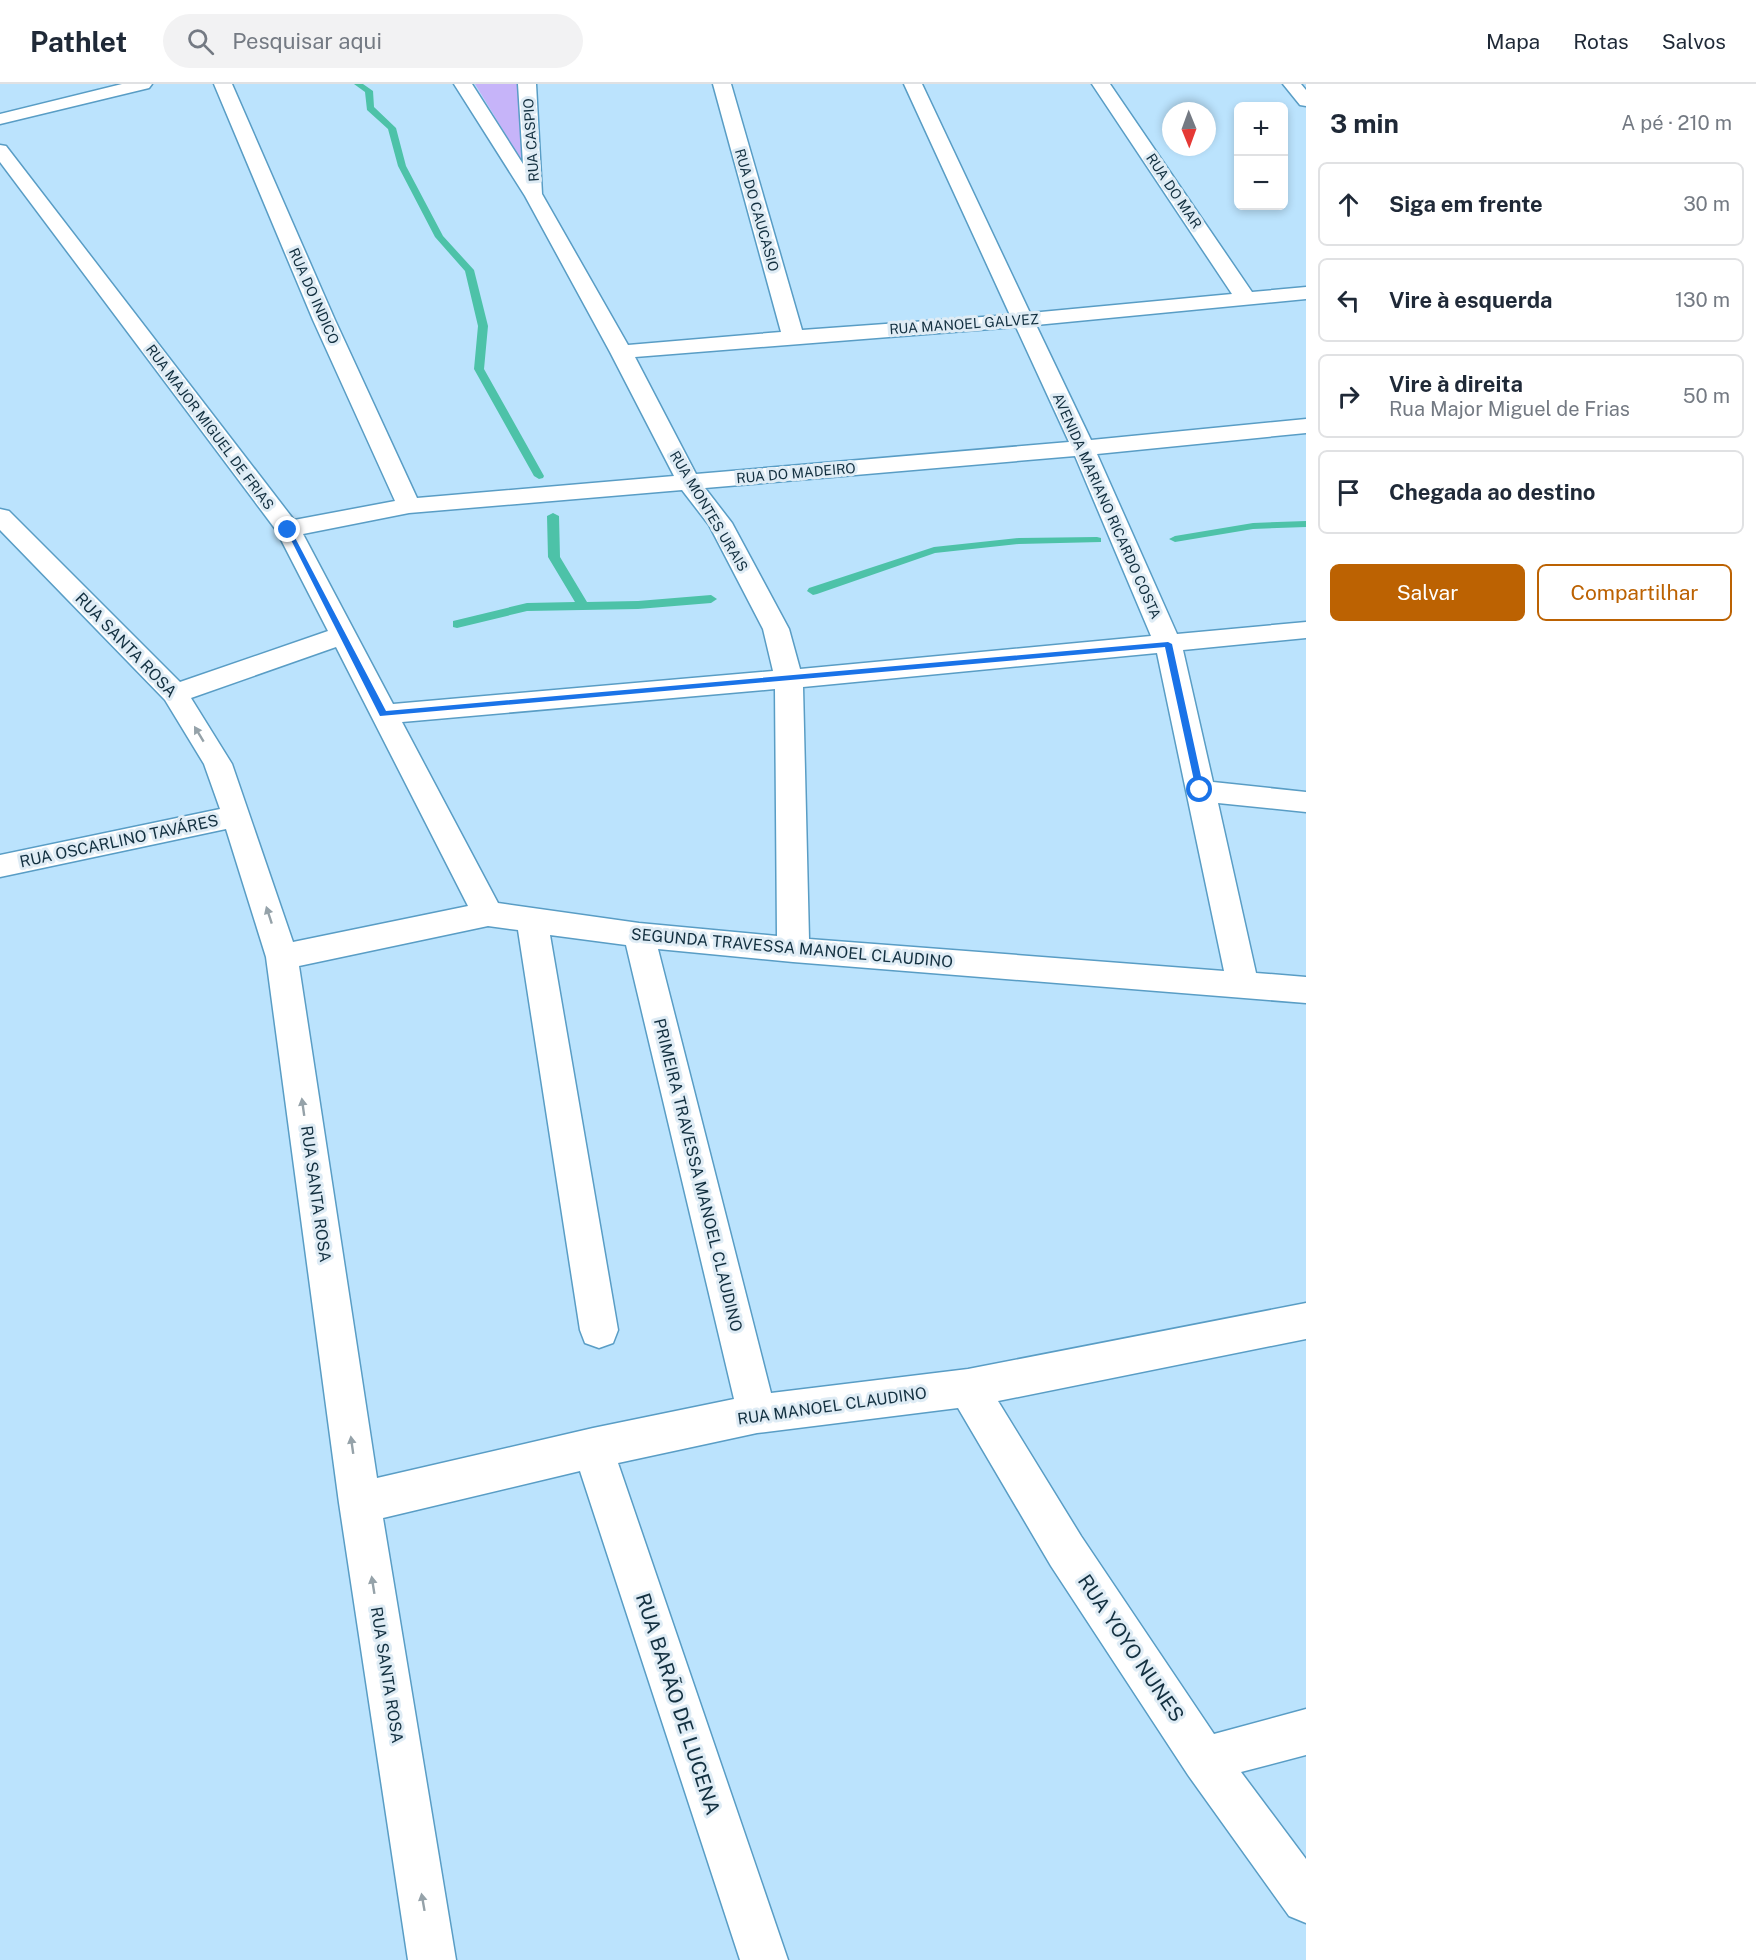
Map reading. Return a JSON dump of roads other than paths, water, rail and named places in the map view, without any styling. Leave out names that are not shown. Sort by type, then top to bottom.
[{"type":"street","points":[[0,119],[143,84]]},
{"type":"street","name":"RUA DO INDICO","points":[[223,84],[324,320],[409,506]]},
{"type":"street","name":"RUA MONTES URAIS","points":[[463,84],[534,196],[621,352],[689,483],[720,523],[776,629],[789,679],[793,950]]},
{"type":"street","name":"RUA CASPIO","points":[[527,84],[534,196]]},
{"type":"street","name":"RUA DO CAUCASIO","points":[[722,84],[793,337]]},
{"type":"street","name":"AVENIDA MARIANO RICARDO COSTA","points":[[913,84],[1083,448],[1168,644],[1243,986]]},
{"type":"street","name":"RUA DO MAR","points":[[1101,84],[1246,299]]},
{"type":"street","points":[[1292,84],[1306,101]]},
{"type":"street","name":"RUA MAJOR MIGUEL DE FRIAS","points":[[0,150],[288,530],[488,914]]},
{"type":"street","name":"RUA MANOEL GALVEZ","points":[[621,352],[1023,320],[1306,293]]},
{"type":"street","name":"RUA DO MADEIRO","points":[[288,530],[409,506],[1083,448],[1306,426]]},
{"type":"street","name":"RUA SANTA ROSA","points":[[0,516],[175,694],[218,764],[282,957],[360,1503],[432,1960]]},
{"type":"street","points":[[383,714],[789,679],[1306,630]]},
{"type":"street","points":[[175,694],[343,636]]},
{"type":"street","points":[[1200,790],[1306,802]]},
{"type":"street","name":"RUA OSCARLINO TAVÁRES","points":[[0,866],[237,816]]},
{"type":"street","name":"SEGUNDA TRAVESSA MANOEL CLAUDINO","points":[[282,957],[488,914],[639,935],[793,950],[1306,990]]},
{"type":"street","points":[[532,920],[599,1330]]},
{"type":"street","name":"PRIMEIRA TRAVESSA MANOEL CLAUDINO","points":[[639,935],[757,1414]]},
{"type":"street","name":"RUA MANOEL CLAUDINO","points":[[360,1503],[593,1448],[757,1414],[968,1388],[1306,1321]]},
{"type":"street","name":"RUA YOYO NUNES","points":[[968,1388],[1066,1551],[1204,1759],[1306,1899]]},
{"type":"street","name":"RUA BARÃO DE LUCENA","points":[[593,1448],[764,1960]]},
{"type":"street","points":[[1204,1759],[1306,1732]]},
{"type":"waterway","points":[[358,84],[369,91],[370,108],[392,128],[402,166],[439,237],[469,270],[483,326],[479,369],[539,476]]},
{"type":"waterway","points":[[553,516],[554,557],[583,606]]},
{"type":"waterway","points":[[1175,539],[1253,526],[1306,524]]},
{"type":"waterway","points":[[813,591],[934,550],[1019,541],[1097,540]]},
{"type":"waterway","points":[[583,606],[638,605],[711,599]]},
{"type":"waterway","points":[[457,624],[527,607],[583,606]]}]
